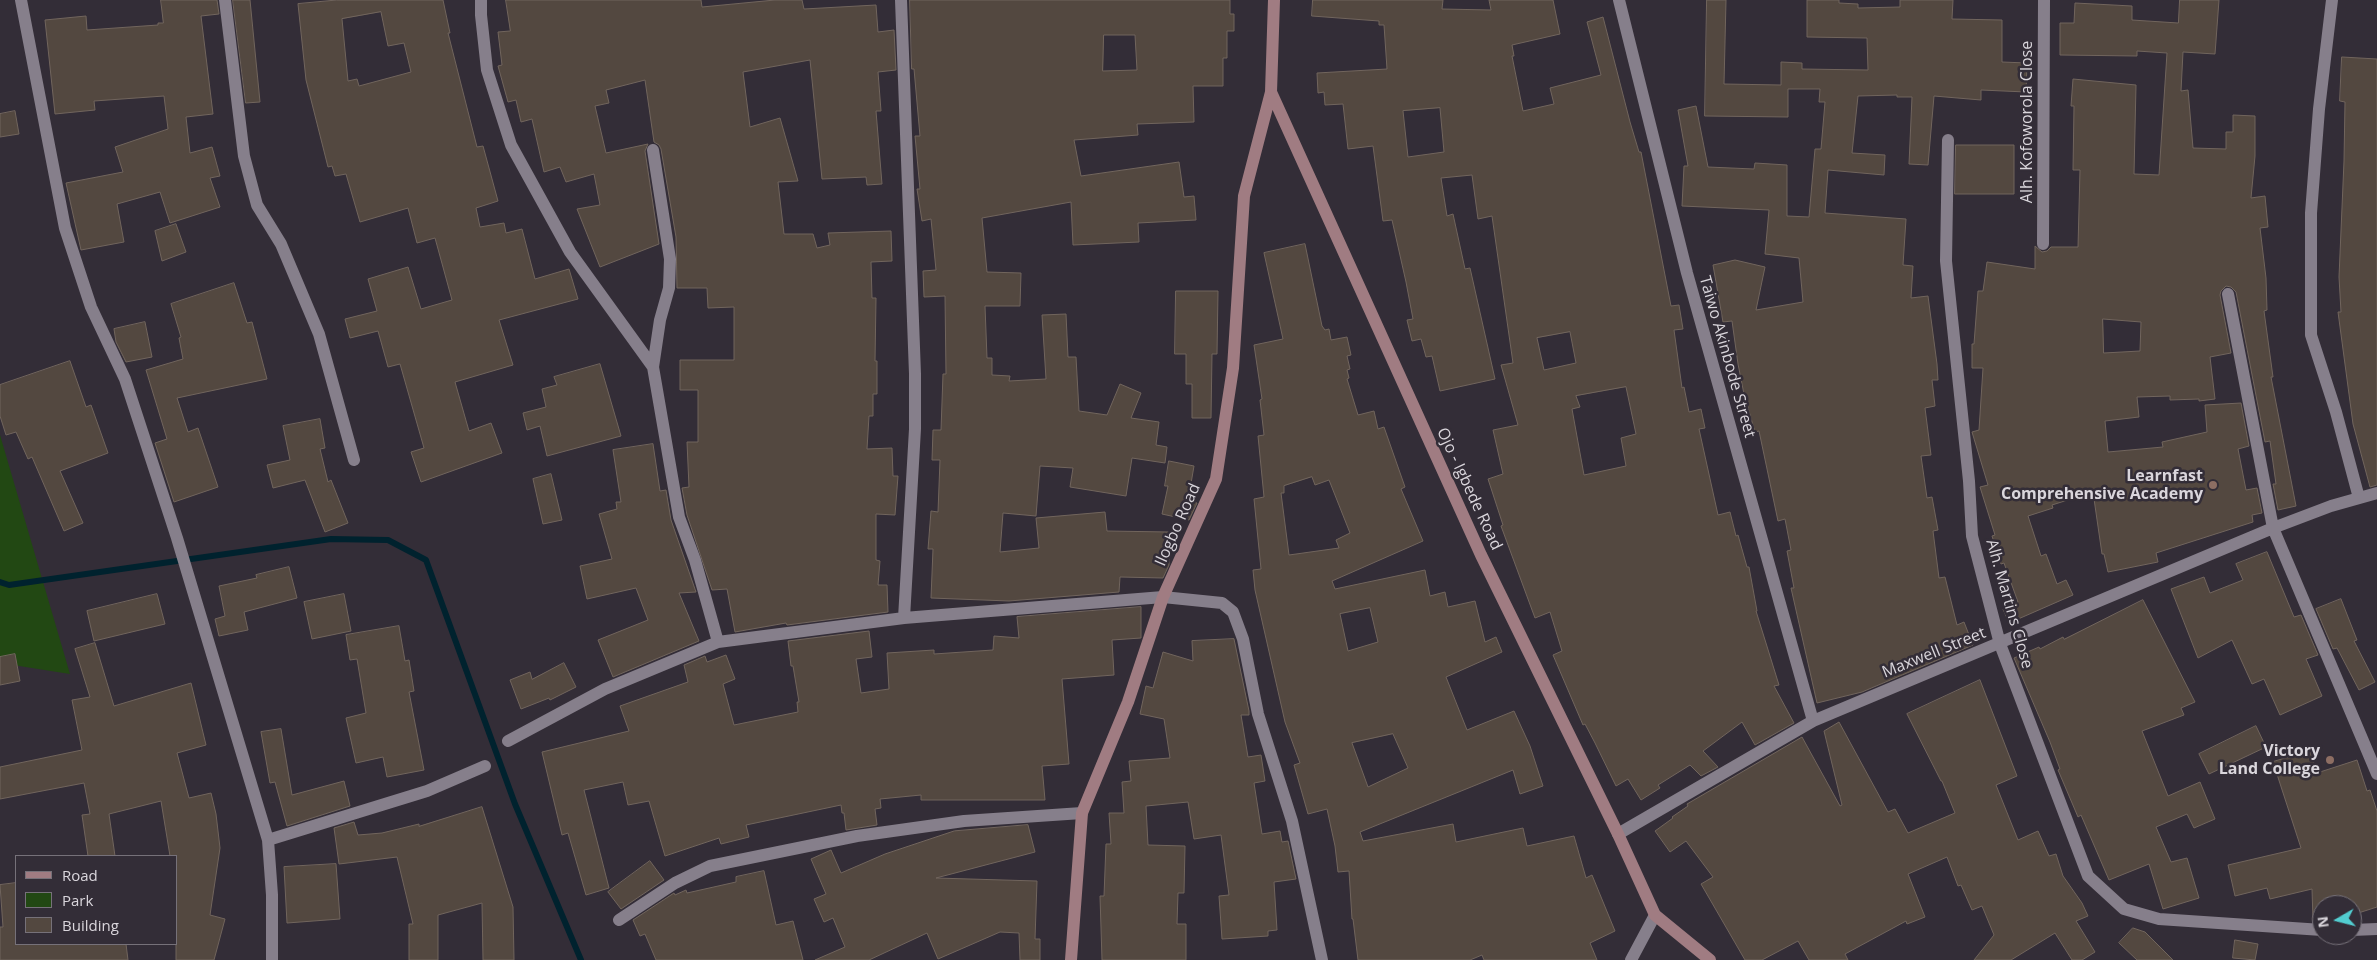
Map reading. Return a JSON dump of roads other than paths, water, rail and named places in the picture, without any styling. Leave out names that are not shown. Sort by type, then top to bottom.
[{"type":"main road","name":"Ojo - Igbede Road","points":[[1274,0],[1271,92],[1481,555],[1618,834],[1655,916],[1710,960]]},
{"type":"main road","name":"Ilogbo Road","points":[[1071,960],[1082,813],[1128,702],[1163,597],[1216,479],[1233,368],[1244,196],[1271,92]]},
{"type":"street","points":[[21,0],[65,228],[91,307],[125,378],[177,538],[268,840],[272,895],[272,960]]},
{"type":"street","points":[[225,0],[244,156],[257,205],[281,244],[319,334],[354,460]]},
{"type":"street","points":[[482,0],[481,16],[487,70],[511,145],[570,252],[653,367]]},
{"type":"street","points":[[901,0],[916,374],[915,429],[904,618]]},
{"type":"street","name":"Taiwo Akinbode Street","points":[[1620,0],[1687,273],[1812,721]]},
{"type":"street","name":"Alh. Kofoworola Close","points":[[2043,244],[2044,0]]},
{"type":"street","points":[[2332,1],[2319,110],[2311,213],[2311,334],[2336,412],[2355,499]]},
{"type":"street","name":"Alh. Martins Close","points":[[1948,140],[1946,261],[1969,481],[1972,536],[2000,644],[2088,876],[2124,909],[2159,919],[2312,929]]},
{"type":"street","points":[[653,150],[670,259],[669,288],[660,320],[653,367],[679,517],[695,560],[718,642]]},
{"type":"street","points":[[2228,294],[2273,528],[2377,774]]},
{"type":"street","name":"Maxwell Street","points":[[1618,834],[1812,721],[2000,644],[2273,528],[2331,506],[2377,493]]},
{"type":"street","points":[[508,741],[605,689],[718,642],[904,618],[1163,597],[1222,603],[1233,612],[1243,639],[1258,714],[1292,821],[1322,960]]},
{"type":"street","points":[[268,840],[427,791],[484,766]]},
{"type":"street","points":[[619,920],[674,883],[710,866],[857,836],[954,822],[1082,813]]},
{"type":"street","points":[[1631,960],[1655,916]]},
{"type":"street","points":[[2362,930],[2377,929]]},
{"type":"waterway","points":[[0,582],[9,585],[331,539],[388,540],[426,560],[515,804],[581,960]]},
{"type":"place","name":"Learnfast Comprehensive Academy","points":[[2213,485]]},
{"type":"place","name":"Victory Land College","points":[[2330,760]]}]
